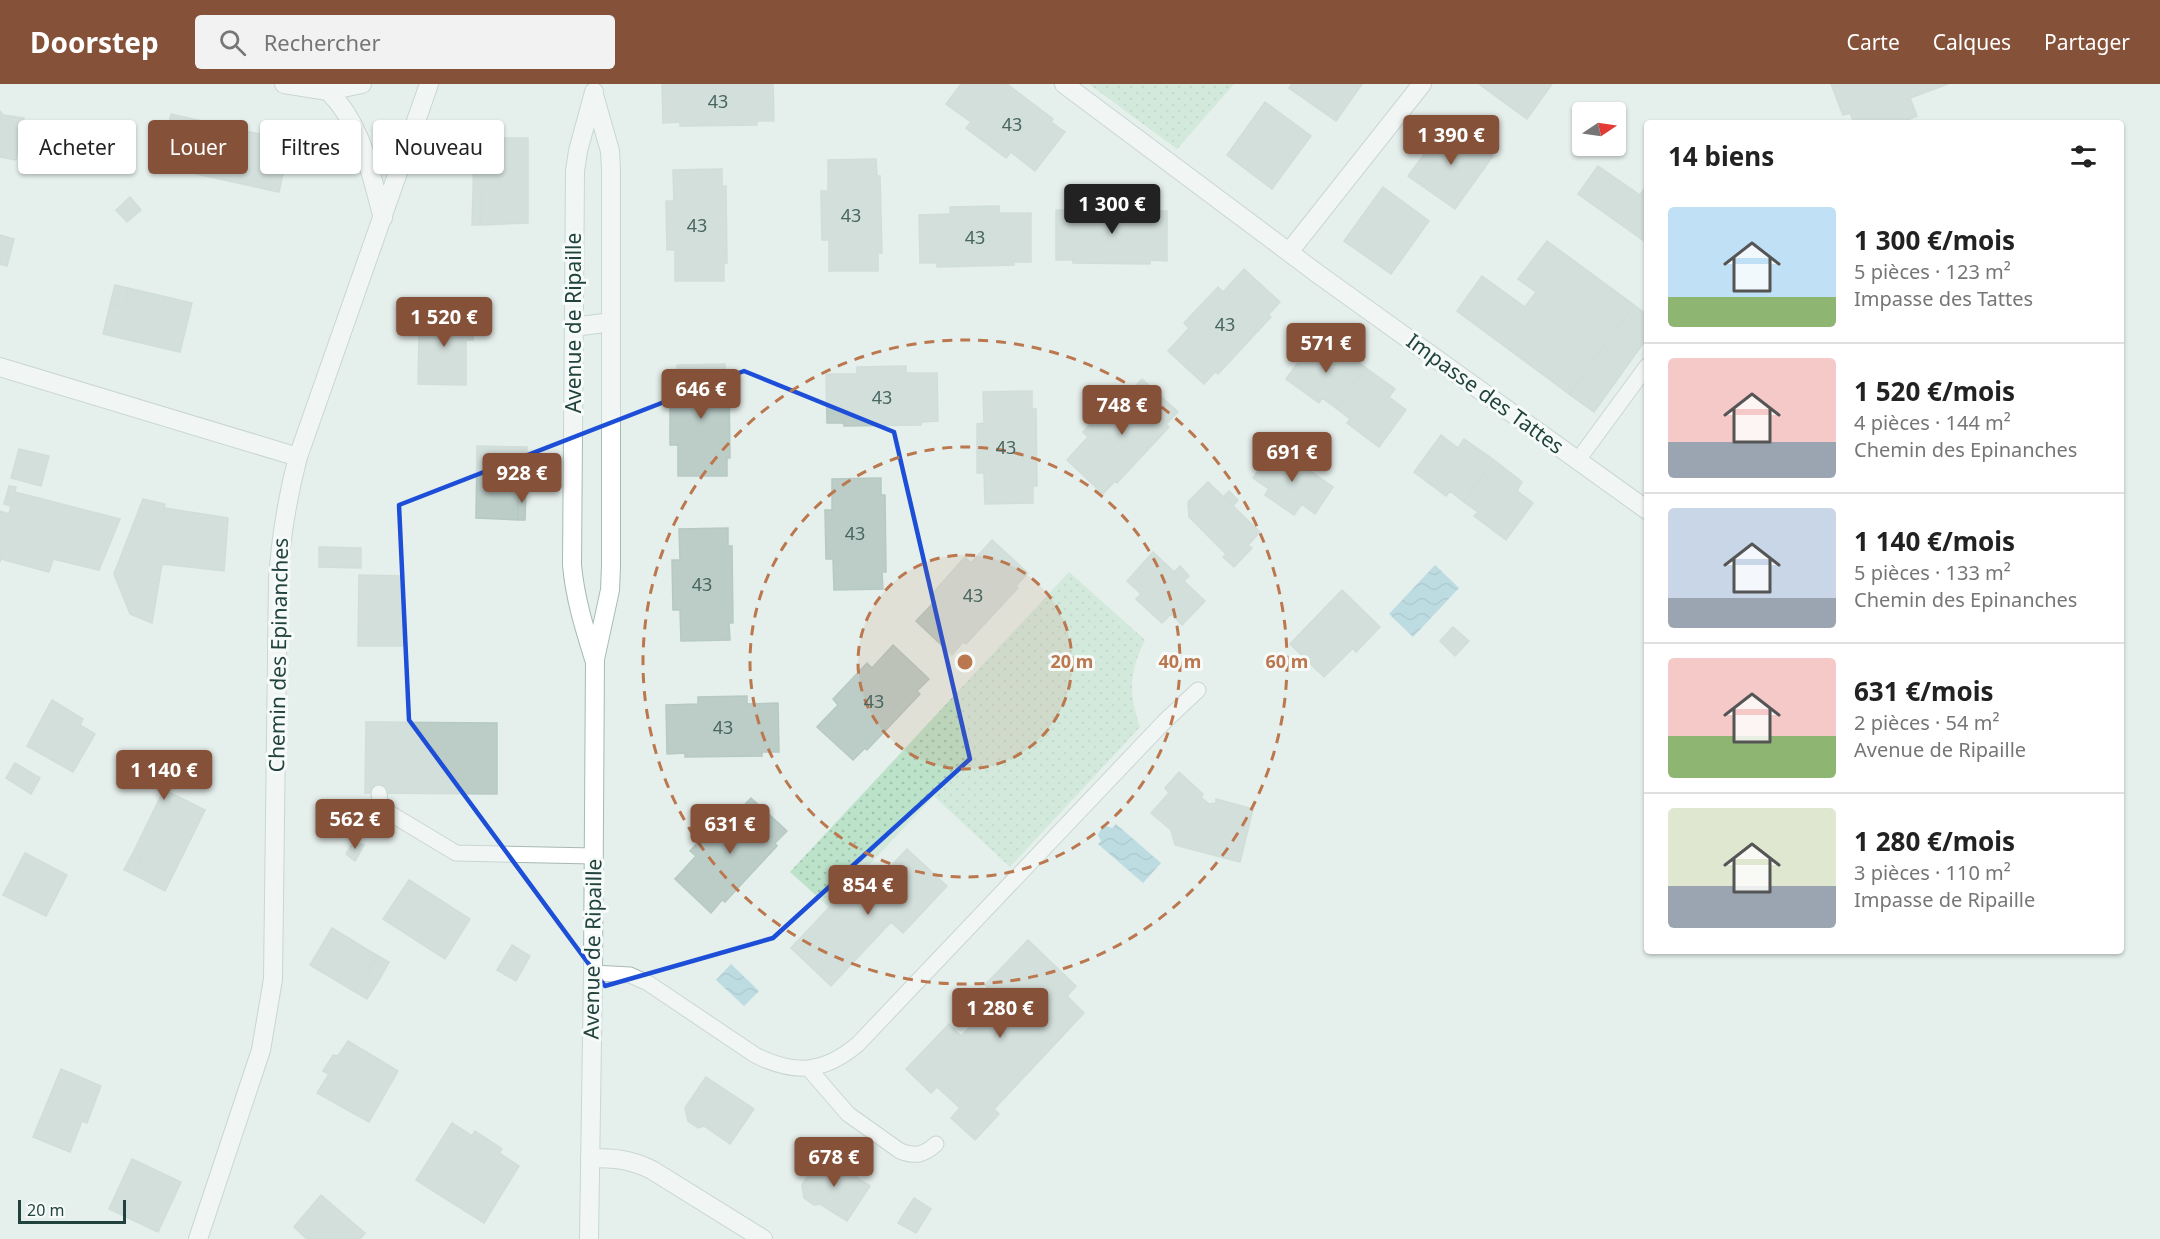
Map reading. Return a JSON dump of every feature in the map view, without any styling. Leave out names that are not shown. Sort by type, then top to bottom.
[{"type":"street","points":[[284,84],[328,92],[362,84]]},
{"type":"street","name":"Chemin des Epinanches","points":[[198,1239],[261,1050],[273,979],[278,579],[287,497],[298,457],[429,84]]},
{"type":"street","name":"Impasse des Tattes","points":[[1064,84],[1290,252],[1644,508]]},
{"type":"street","points":[[1290,252],[1422,84]]},
{"type":"street","name":"Avenue de Ripaille","points":[[589,1239],[595,659],[610,590],[611,566],[612,170],[606,132],[594,89]]},
{"type":"street","name":"Avenue de Ripaille","points":[[594,89],[575,171],[572,565],[578,605],[595,659]]},
{"type":"street","points":[[328,92],[339,103],[357,130],[382,218]]},
{"type":"street","points":[[574,327],[611,322]]},
{"type":"street","points":[[0,367],[298,457]]},
{"type":"street","points":[[590,1158],[634,1161],[763,1239]]},
{"type":"lane","points":[[1578,460],[1644,370]]},
{"type":"lane","points":[[593,972],[630,975],[648,983],[772,1064],[808,1069],[827,1065],[844,1056],[858,1044],[1165,721],[1198,690]]},
{"type":"lane","points":[[379,793],[380,803],[386,811],[456,853],[594,856]]},
{"type":"lane","points":[[808,1069],[848,1114],[900,1151],[909,1155],[919,1155],[936,1144]]},
{"type":"highlighted area","points":[[744,371],[894,432],[970,759],[773,938],[605,986],[409,720],[399,505]]},
{"type":"green space","points":[[1089,84],[1234,84],[1177,149]]},
{"type":"green space","points":[[1069,572],[1145,640],[1136,662],[1132,683],[1133,704],[1140,727],[1010,867],[934,796],[829,907],[790,872]]},
{"type":"water","points":[[1435,565],[1459,588],[1413,637],[1389,614]]},
{"type":"water","points":[[1116,824],[1161,863],[1143,883],[1098,844],[1101,841],[1098,835],[1101,829],[1106,826],[1112,828]]},
{"type":"water","points":[[731,964],[759,991],[744,1006],[716,980]]},
{"type":"building","points":[[662,84],[773,84],[774,121],[757,121],[757,125],[680,126],[680,122],[663,123]]},
{"type":"building","points":[[961,84],[1007,84],[1053,119],[1051,122],[1065,132],[1035,171],[1011,152],[1006,158],[966,128],[971,122],[946,104]]},
{"type":"building","points":[[1292,84],[1362,84],[1336,121],[1289,88]]},
{"type":"building","points":[[1479,84],[1552,84],[1527,119]]},
{"type":"building","points":[[1831,84],[1948,84],[1910,98],[1917,116],[1907,120],[1853,120],[1850,113],[1843,115]]},
{"type":"building","points":[[1265,102],[1311,136],[1272,189],[1227,155]]},
{"type":"building","points":[[0,111],[3,115],[24,118],[18,120],[16,160],[0,157]]},
{"type":"building","points":[[171,114],[197,120],[170,120]]},
{"type":"building","points":[[1447,123],[1493,156],[1455,209],[1408,176]]},
{"type":"building","points":[[248,131],[260,134],[260,174],[283,174],[279,192],[197,174],[248,174]]},
{"type":"building","points":[[504,138],[528,138],[528,223],[481,225],[482,194],[473,194],[473,174],[504,174]]},
{"type":"building","points":[[876,159],[877,176],[880,176],[882,253],[878,253],[878,271],[829,271],[829,240],[822,240],[821,191],[828,191],[828,160]]},
{"type":"building","points":[[1598,166],[1640,195],[1644,189],[1644,241],[1578,194]]},
{"type":"building","points":[[722,169],[722,186],[726,186],[727,263],[724,263],[724,281],[675,281],[675,250],[667,250],[666,201],[674,201],[673,170]]},
{"type":"building","points":[[1383,187],[1429,221],[1391,274],[1344,241]]},
{"type":"building","points":[[473,194],[482,194],[481,225],[472,225]]},
{"type":"building","points":[[130,197],[141,210],[127,222],[116,210]]},
{"type":"building","points":[[1087,204],[1136,204],[1136,211],[1167,211],[1167,261],[1150,260],[1150,264],[1073,263],[1073,260],[1056,260],[1056,210],[1087,211]]},
{"type":"building","points":[[999,206],[999,213],[1031,213],[1031,262],[1014,262],[1014,265],[937,267],[937,263],[920,263],[919,215],[950,214],[950,207]]},
{"type":"building","points":[[0,235],[14,239],[7,266],[0,264]]},
{"type":"building","points":[[1547,241],[1634,305],[1569,394],[1457,311],[1482,276],[1525,307],[1536,292],[1518,279]]},
{"type":"building","points":[[1244,269],[1280,302],[1268,315],[1271,317],[1218,374],[1216,371],[1204,384],[1168,351],[1189,328],[1184,323],[1218,287],[1223,292]]},
{"type":"building","points":[[115,285],[128,288],[125,308],[110,305]]},
{"type":"building","points":[[128,288],[192,303],[180,352],[103,334],[110,305],[125,308]]},
{"type":"building","points":[[1634,305],[1644,313],[1644,342],[1594,412],[1569,394]]},
{"type":"building","points":[[423,311],[473,312],[473,340],[466,340],[466,385],[418,384],[419,336],[423,336]]},
{"type":"building","points":[[1313,342],[1330,355],[1337,346],[1366,368],[1336,408],[1322,398],[1319,403],[1286,379]]},
{"type":"building","points":[[725,364],[726,381],[729,381],[730,458],[727,458],[727,476],[678,476],[678,445],[670,445],[670,396],[677,396],[677,365]]},
{"type":"building","points":[[906,366],[906,373],[937,373],[938,421],[921,422],[921,425],[844,426],[844,423],[827,423],[826,374],[857,374],[857,367]]},
{"type":"building","points":[[1366,368],[1395,389],[1389,397],[1406,410],[1379,447],[1347,423],[1350,419],[1336,408]]},
{"type":"building","points":[[1142,379],[1178,412],[1166,424],[1169,427],[1117,483],[1115,481],[1103,494],[1067,460],[1088,437],[1083,432],[1116,396],[1121,401]]},
{"type":"building","points":[[1032,391],[1032,409],[1036,409],[1037,486],[1033,486],[1033,503],[985,504],[984,473],[977,473],[977,424],[984,423],[983,392]]},
{"type":"building","points":[[1441,435],[1458,448],[1464,439],[1494,460],[1464,502],[1450,491],[1446,496],[1414,472]]},
{"type":"building","points":[[477,446],[527,447],[526,488],[518,488],[518,520],[476,518]]},
{"type":"building","points":[[1275,446],[1333,487],[1315,514],[1302,504],[1294,515],[1265,495],[1269,489],[1253,478]]},
{"type":"building","points":[[19,449],[49,456],[41,486],[11,478]]},
{"type":"building","points":[[1304,456],[1314,464],[1310,470],[1299,463]]},
{"type":"building","points":[[1494,460],[1522,482],[1517,491],[1533,503],[1506,540],[1474,516],[1478,512],[1464,502]]},
{"type":"building","points":[[881,478],[881,495],[885,495],[886,572],[882,572],[883,589],[834,590],[833,559],[826,559],[825,510],[832,510],[832,479]]},
{"type":"building","points":[[1208,482],[1260,532],[1248,545],[1252,548],[1234,567],[1223,557],[1226,554],[1189,517],[1188,502]]},
{"type":"building","points":[[9,486],[16,487],[15,492],[120,519],[99,570],[53,559],[49,572],[1,559],[0,562],[0,511],[9,514],[11,506],[4,504]]},
{"type":"building","points":[[518,488],[526,488],[525,520],[518,520]]},
{"type":"building","points":[[1229,491],[1238,500],[1233,506],[1223,497]]},
{"type":"building","points":[[143,499],[165,504],[164,508],[228,518],[224,571],[162,564],[152,623],[130,614],[114,574]]},
{"type":"building","points":[[728,528],[728,546],[732,546],[733,623],[729,623],[730,640],[681,641],[680,610],[673,610],[672,560],[680,560],[679,529]]},
{"type":"building","points":[[992,540],[1028,573],[1016,586],[1018,588],[966,644],[963,642],[952,655],[916,621],[937,599],[932,594],[965,557],[971,563]]},
{"type":"building","points":[[319,547],[361,548],[361,568],[319,567]]},
{"type":"building","points":[[1153,552],[1205,601],[1182,625],[1171,614],[1162,623],[1136,599],[1141,594],[1127,581]]},
{"type":"building","points":[[1180,566],[1189,576],[1184,581],[1174,572]]},
{"type":"building","points":[[359,575],[403,576],[403,646],[358,646]]},
{"type":"building","points":[[1342,590],[1380,627],[1356,652],[1353,648],[1324,677],[1290,644]]},
{"type":"building","points":[[1453,627],[1469,641],[1455,656],[1440,641]]},
{"type":"building","points":[[893,645],[929,679],[917,691],[920,694],[867,750],[865,748],[853,760],[817,727],[838,705],[833,699],[867,663],[872,668]]},
{"type":"building","points":[[747,696],[747,704],[778,703],[779,752],[762,752],[762,756],[685,757],[685,753],[667,754],[666,705],[698,704],[698,697]]},
{"type":"building","points":[[52,700],[83,719],[80,725],[95,734],[73,772],[27,746]]},
{"type":"building","points":[[366,722],[497,723],[497,794],[365,793]]},
{"type":"building","points":[[15,763],[40,778],[31,794],[6,778]]},
{"type":"building","points":[[1179,772],[1203,794],[1201,797],[1209,804],[1216,803],[1216,799],[1253,809],[1240,862],[1175,845],[1171,830],[1151,813],[1169,793],[1165,788]]},
{"type":"building","points":[[164,790],[173,794],[164,812],[155,808]]},
{"type":"building","points":[[173,794],[205,810],[165,891],[133,874],[142,855],[134,851],[155,808],[164,812]]},
{"type":"building","points":[[751,798],[787,831],[775,843],[777,846],[725,902],[722,900],[711,913],[675,879],[696,856],[690,851],[724,815],[730,820]]},
{"type":"building","points":[[354,841],[364,845],[355,861],[346,854]]},
{"type":"building","points":[[907,849],[947,886],[903,933],[891,922],[831,986],[791,948],[856,879],[868,890]]},
{"type":"building","points":[[134,851],[142,855],[133,874],[124,870]]},
{"type":"building","points":[[25,853],[67,875],[46,916],[3,895]]},
{"type":"building","points":[[409,880],[470,919],[445,959],[383,919]]},
{"type":"building","points":[[332,928],[378,956],[367,973],[379,980],[367,999],[310,965]]},
{"type":"building","points":[[1028,940],[1076,986],[1067,996],[1084,1013],[994,1109],[999,1114],[975,1140],[951,1118],[960,1108],[937,1087],[931,1093],[906,1069],[949,1024],[961,1036],[998,997],[985,985]]},
{"type":"building","points":[[512,945],[530,956],[516,981],[497,970]]},
{"type":"building","points":[[378,956],[389,962],[379,980],[367,973]]},
{"type":"building","points":[[348,1041],[398,1071],[369,1122],[317,1093],[329,1074],[323,1071],[333,1055],[338,1056]]},
{"type":"building","points":[[61,1069],[101,1086],[87,1123],[82,1121],[70,1152],[33,1137]]},
{"type":"building","points":[[706,1077],[754,1109],[730,1144],[704,1126],[698,1128],[688,1121],[685,1108]]},
{"type":"building","points":[[452,1123],[472,1136],[475,1131],[502,1149],[499,1153],[519,1166],[484,1223],[416,1180]]},
{"type":"building","points":[[822,1154],[870,1186],[847,1221],[820,1204],[814,1205],[804,1198],[802,1185]]},
{"type":"building","points":[[132,1159],[181,1182],[158,1232],[109,1209]]},
{"type":"building","points":[[321,1195],[365,1233],[360,1239],[307,1239],[294,1227]]},
{"type":"building","points":[[914,1198],[931,1209],[916,1233],[898,1223]]}]
